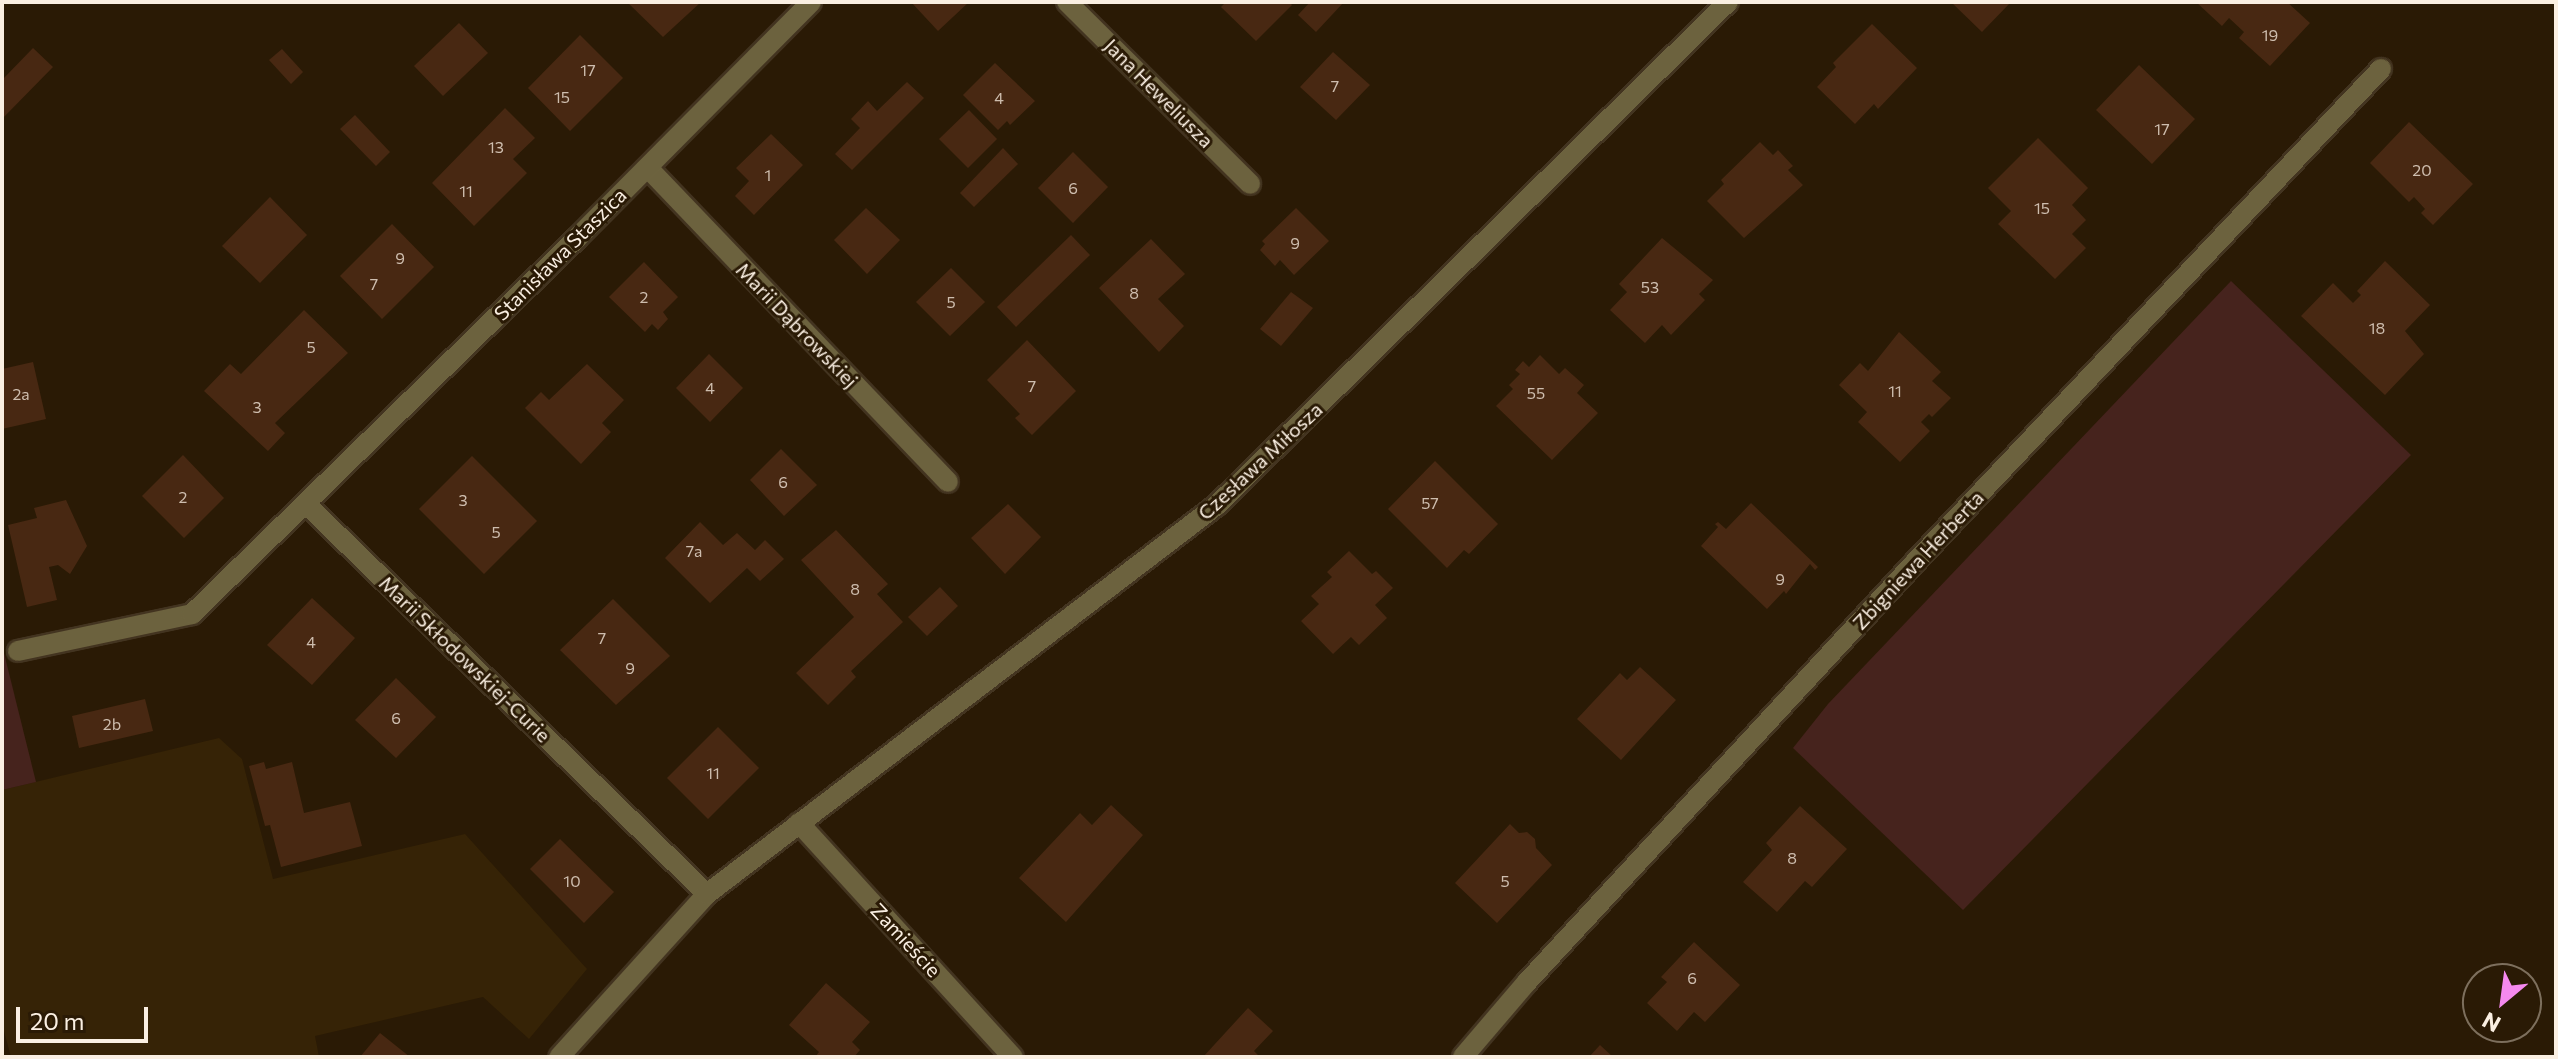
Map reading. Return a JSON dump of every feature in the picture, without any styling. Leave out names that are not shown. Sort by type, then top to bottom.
[{"type":"street","name":"Jana Heweliusza","points":[[1067,2],[1250,184]]},
{"type":"street","name":"Czesława Miłosza","points":[[707,894],[1217,505],[1728,2]]},
{"type":"street","name":"Stanisława Staszica","points":[[307,505],[648,168],[808,3]]},
{"type":"street","name":"Zbigniewa Herberta","points":[[1463,1057],[1527,982],[1916,561],[2381,69]]},
{"type":"street","name":"Marii Dąbrowskiej","points":[[648,168],[948,482]]},
{"type":"street","points":[[18,651],[192,614],[307,505]]},
{"type":"street","name":"Marii Skłodowskiej-Curie","points":[[307,505],[707,894]]},
{"type":"street","name":"Zamieście","points":[[799,823],[1013,1057]]},
{"type":"street","points":[[559,1057],[707,894]]},
{"type":"shaded area","points":[[2231,281],[2411,455],[1963,910],[1793,748],[1828,704]]},
{"type":"shaded area","points":[[2,645],[36,782],[2,790]]},
{"type":"shaded area","points":[[219,738],[242,759],[273,879],[465,834],[587,969],[529,1039],[483,997],[315,1036],[319,1057],[11,1057],[2,1024],[2,790]]},
{"type":"building","points":[[627,2],[701,2],[663,37]]},
{"type":"building","points":[[911,2],[969,2],[938,31]]},
{"type":"building","points":[[1226,2],[1289,2],[1292,5],[1256,41],[1221,7]]},
{"type":"building","points":[[1310,2],[1344,2],[1316,32],[1298,15]]},
{"type":"building","points":[[1951,2],[2011,2],[1982,32]]},
{"type":"building","points":[[2196,2],[2287,2],[2310,23],[2270,66],[2239,38],[2244,32],[2229,18],[2222,26]]},
{"type":"building","points":[[459,23],[488,53],[443,96],[414,66]]},
{"type":"building","points":[[1872,24],[1917,68],[1878,109],[1874,104],[1855,124],[1817,87],[1836,67],[1833,63]]},
{"type":"building","points":[[580,35],[623,78],[570,131],[528,88]]},
{"type":"building","points":[[33,48],[53,67],[2,119],[2,80]]},
{"type":"building","points":[[282,49],[303,72],[291,84],[269,60]]},
{"type":"building","points":[[1333,52],[1370,85],[1336,120],[1300,87]]},
{"type":"building","points":[[995,63],[1035,101],[1010,125],[1007,121],[998,130],[963,95]]},
{"type":"building","points":[[2139,65],[2195,119],[2152,164],[2096,110]]},
{"type":"building","points":[[907,82],[924,98],[852,170],[835,154],[860,128],[851,119],[868,101],[877,111]]},
{"type":"building","points":[[505,108],[535,138],[513,159],[527,173],[474,226],[432,183]]},
{"type":"building","points":[[969,110],[997,139],[968,168],[939,139]]},
{"type":"building","points":[[355,115],[390,152],[376,166],[340,129]]},
{"type":"building","points":[[2409,122],[2473,184],[2433,225],[2421,213],[2425,209],[2414,197],[2409,202],[2370,163]]},
{"type":"building","points":[[771,134],[803,165],[754,215],[735,196],[749,181],[736,168]]},
{"type":"building","points":[[2038,138],[2088,188],[2072,205],[2086,220],[2072,234],[2086,248],[2055,279],[1998,224],[2011,211],[1988,188]]},
{"type":"building","points":[[1760,142],[1773,155],[1778,150],[1793,166],[1788,170],[1803,185],[1744,238],[1707,201],[1724,184],[1721,180]]},
{"type":"building","points":[[1003,148],[1018,164],[974,207],[960,193]]},
{"type":"building","points":[[1073,152],[1108,187],[1073,223],[1038,188]]},
{"type":"building","points":[[270,197],[307,235],[260,283],[222,246]]},
{"type":"building","points":[[866,208],[900,240],[867,274],[834,240]]},
{"type":"building","points":[[1296,208],[1329,241],[1294,275],[1280,260],[1275,266],[1260,250],[1265,244],[1262,241]]},
{"type":"building","points":[[392,224],[434,267],[382,319],[340,276]]},
{"type":"building","points":[[1071,235],[1090,255],[1016,327],[997,307]]},
{"type":"building","points":[[1662,238],[1713,280],[1699,294],[1705,300],[1671,335],[1662,325],[1645,343],[1610,310],[1627,292],[1619,284]]},
{"type":"building","points":[[1151,239],[1185,274],[1158,299],[1184,326],[1159,352],[1099,288]]},
{"type":"building","points":[[2385,261],[2430,305],[2405,331],[2424,354],[2385,395],[2301,316],[2333,283],[2353,303],[2361,295],[2357,291]]},
{"type":"building","points":[[644,262],[678,297],[663,312],[668,319],[658,330],[652,324],[645,332],[609,297]]},
{"type":"building","points":[[951,268],[985,302],[950,336],[916,302]]},
{"type":"building","points":[[1291,292],[1313,308],[1281,346],[1260,329]]},
{"type":"building","points":[[304,310],[348,353],[275,423],[285,433],[268,451],[204,391],[230,364],[241,374]]},
{"type":"building","points":[[1899,332],[1941,372],[1932,381],[1951,398],[1932,417],[1929,414],[1921,422],[1930,431],[1900,462],[1858,422],[1867,412],[1839,385],[1860,363],[1868,371]]},
{"type":"building","points":[[1027,340],[1076,391],[1032,435],[1015,418],[1020,414],[987,380]]},
{"type":"building","points":[[709,354],[743,388],[710,422],[676,388]]},
{"type":"building","points":[[1540,355],[1559,374],[1565,368],[1584,385],[1577,393],[1598,413],[1552,460],[1496,406],[1513,389],[1509,385],[1520,374],[1515,370],[1523,361],[1529,367]]},
{"type":"building","points":[[33,362],[46,419],[2,429],[2,369]]},
{"type":"building","points":[[587,364],[624,400],[602,423],[611,432],[581,464],[525,408],[541,392],[549,400]]},
{"type":"building","points":[[781,449],[817,485],[784,516],[750,480]]},
{"type":"building","points":[[183,455],[224,498],[184,538],[142,496]]},
{"type":"building","points":[[472,456],[537,521],[484,574],[419,509]]},
{"type":"building","points":[[1435,461],[1498,524],[1469,554],[1464,550],[1447,568],[1388,509]]},
{"type":"building","points":[[66,500],[87,546],[70,574],[58,565],[49,567],[57,600],[27,607],[8,525],[37,518],[34,508]]},
{"type":"building","points":[[1751,503],[1818,567],[1815,570],[1810,564],[1786,594],[1784,591],[1767,609],[1701,546],[1718,527],[1715,524],[1718,522],[1726,529]]},
{"type":"building","points":[[1008,504],[1041,537],[1005,574],[971,538]]},
{"type":"building","points":[[700,522],[723,545],[737,533],[755,550],[765,540],[784,559],[760,581],[747,568],[710,603],[665,558]]},
{"type":"building","points":[[836,530],[888,584],[877,594],[903,622],[851,671],[856,677],[828,705],[796,673],[854,617],[801,560]]},
{"type":"building","points":[[1349,551],[1372,574],[1376,571],[1393,588],[1375,605],[1387,618],[1359,645],[1351,637],[1333,654],[1301,621],[1319,604],[1311,596],[1332,577],[1327,572]]},
{"type":"building","points":[[940,587],[958,606],[927,636],[908,617]]},
{"type":"building","points":[[312,598],[355,638],[312,685],[267,645]]},
{"type":"building","points":[[613,599],[670,656],[616,705],[560,650]]},
{"type":"building","points":[[1640,667],[1676,700],[1621,760],[1577,719],[1620,673],[1627,680]]},
{"type":"building","points":[[396,678],[436,717],[396,758],[355,720]]},
{"type":"building","points":[[145,699],[153,731],[79,748],[72,716]]},
{"type":"building","points":[[718,727],[759,768],[708,819],[667,778]]},
{"type":"building","points":[[264,762],[266,769],[292,762],[304,813],[350,802],[362,846],[281,867],[270,825],[265,826],[249,766]]},
{"type":"building","points":[[1111,805],[1143,835],[1066,922],[1019,878],[1080,813],[1092,825]]},
{"type":"building","points":[[1800,806],[1847,849],[1812,887],[1805,881],[1777,912],[1743,882],[1772,850],[1766,843]]},
{"type":"building","points":[[1510,824],[1519,833],[1527,832],[1535,839],[1536,848],[1552,865],[1497,923],[1455,883]]},
{"type":"building","points":[[560,839],[614,892],[584,923],[530,869]]},
{"type":"building","points":[[1694,942],[1740,985],[1705,1022],[1694,1012],[1677,1031],[1647,1003],[1667,982],[1661,977]]},
{"type":"building","points":[[826,983],[870,1022],[852,1042],[860,1050],[854,1057],[815,1057],[819,1052],[789,1025]]},
{"type":"building","points":[[1248,1008],[1273,1031],[1254,1051],[1260,1057],[1203,1057]]},
{"type":"building","points":[[380,1033],[410,1057],[360,1057]]},
{"type":"building","points":[[1600,1045],[1613,1057],[1589,1057]]}]
